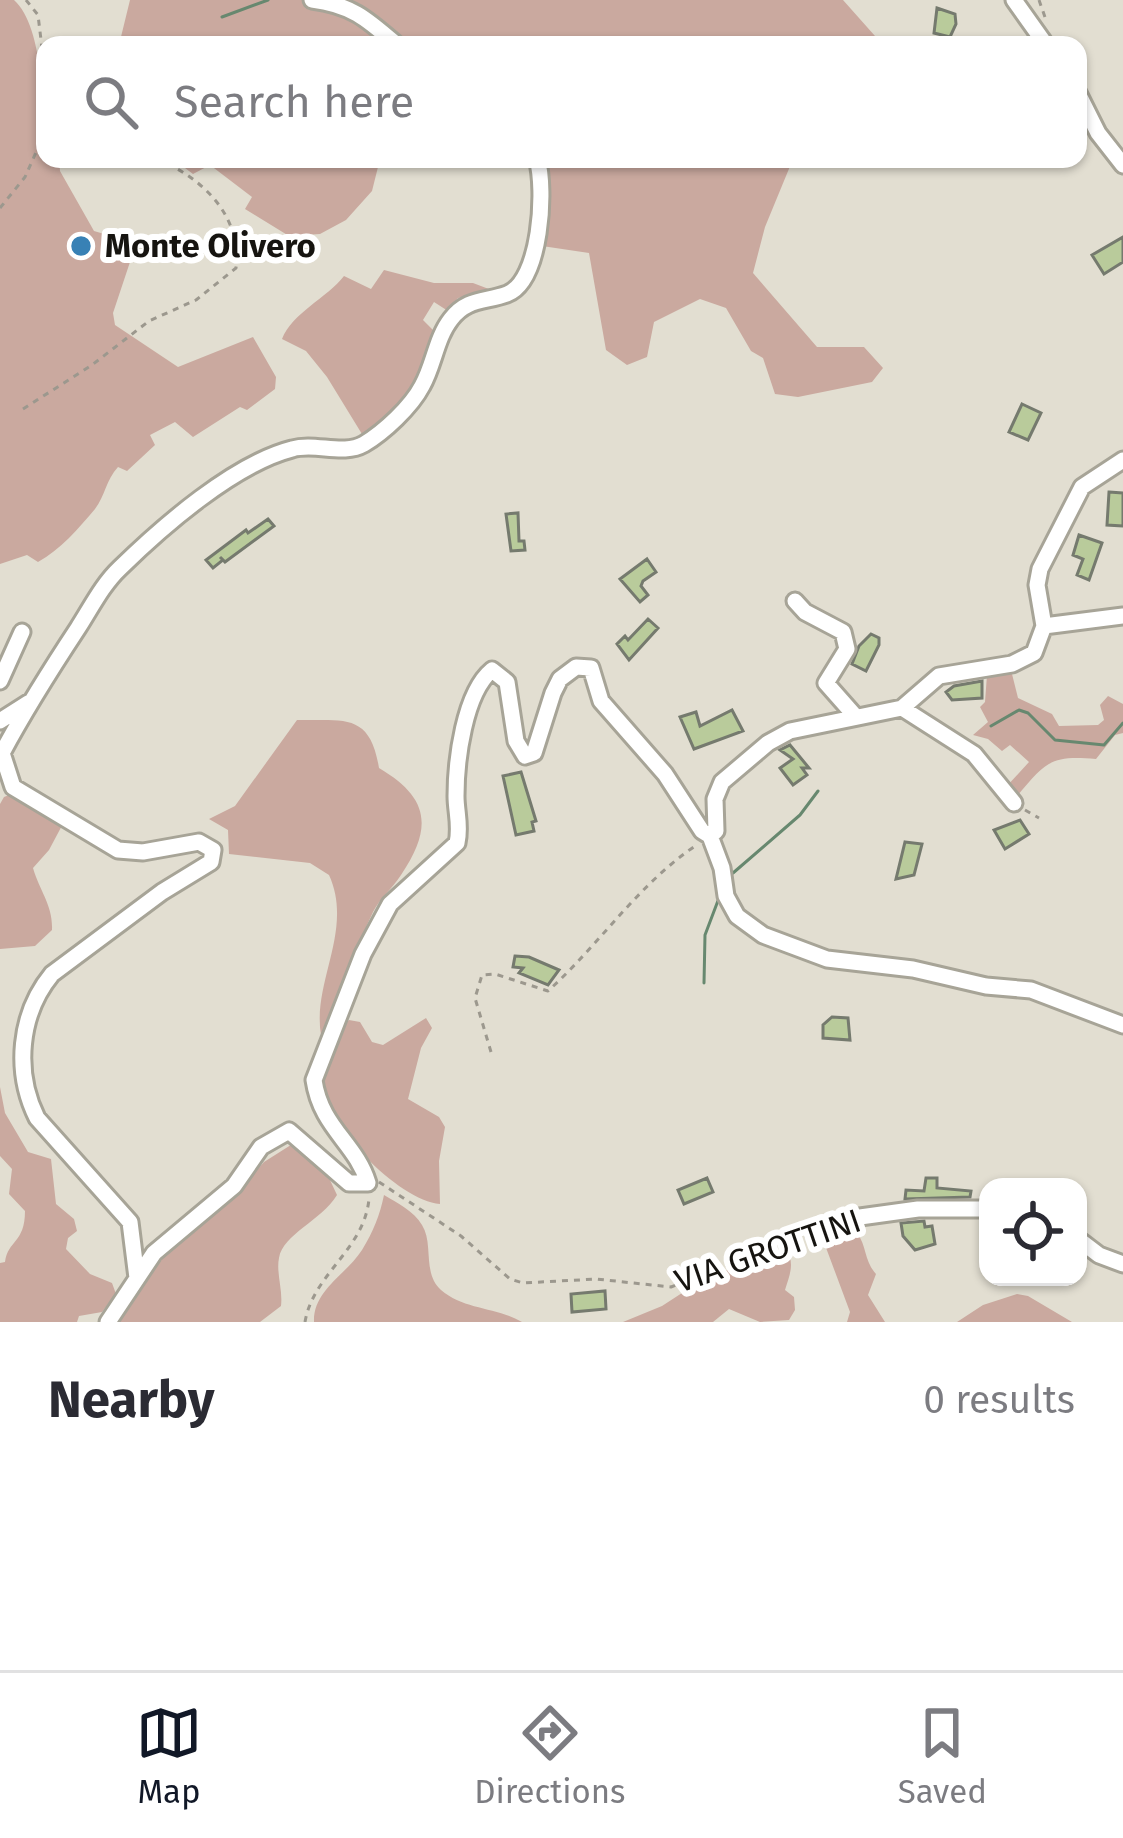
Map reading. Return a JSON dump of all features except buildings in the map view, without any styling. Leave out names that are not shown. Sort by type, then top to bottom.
[{"type":"street","points":[[311,0],[340,3],[387,36]]},
{"type":"street","points":[[1014,0],[1040,36]]},
{"type":"street","points":[[1087,111],[1123,165]]},
{"type":"street","points":[[137,1278],[130,1222],[37,1118],[27,1098],[22,1036],[39,989],[52,974],[162,892],[211,862],[213,850],[199,842],[143,852],[118,850],[13,787],[2,753],[30,702],[118,570],[220,486],[272,455],[298,447],[361,446],[413,400],[448,322],[459,310],[472,301],[509,294],[523,284],[535,254],[539,168]]},
{"type":"street","points":[[710,836],[716,831],[715,799],[722,782],[734,768],[790,731],[902,708],[939,676],[1026,661],[1044,626],[1037,585],[1040,568],[1082,487],[1123,460]]},
{"type":"street","points":[[795,601],[805,612],[843,632],[847,649],[826,683],[856,717]]},
{"type":"street","points":[[1044,626],[1123,616]]},
{"type":"street","points":[[0,681],[22,632]]},
{"type":"street","points":[[108,1322],[154,1253],[234,1186],[261,1147],[289,1131],[349,1183],[367,1180],[362,1162],[335,1134],[316,1098],[314,1080],[363,953],[390,904],[457,843],[463,729],[484,677],[492,670],[507,682],[512,694],[516,741],[525,756],[534,752],[560,679],[576,667],[591,668],[602,701],[710,836],[726,896],[737,916],[763,935],[841,962],[1031,990],[1123,1024]]},
{"type":"street","points":[[0,721],[30,702]]},
{"type":"street","points":[[902,708],[974,754],[1014,803]]},
{"type":"street","name":"VIA GROTTINI","points":[[860,1217],[918,1209],[979,1209]]},
{"type":"street","points":[[1087,1246],[1123,1264]]},
{"type":"path","points":[[26,0],[38,15],[41,36]]},
{"type":"path","points":[[0,208],[25,177],[36,152]]},
{"type":"path","points":[[23,409],[149,321],[196,300],[236,268],[238,245],[221,204],[173,168]]},
{"type":"path","points":[[1014,803],[1039,818]]},
{"type":"path","points":[[491,1052],[476,998],[482,975],[495,974],[548,991],[639,890],[710,836]]},
{"type":"path","points":[[305,1322],[317,1290],[362,1231],[370,1204],[367,1180]]},
{"type":"path","name":"VIA GROTTINI","points":[[367,1180],[389,1186],[460,1236],[489,1264],[524,1283],[596,1279],[671,1288],[860,1217]]},
{"type":"shaded area","points":[[0,0],[14,0],[36,47],[36,168],[60,168],[94,231],[118,238],[132,256],[113,313],[115,325],[178,367],[253,337],[276,377],[275,389],[247,410],[240,407],[193,437],[175,422],[150,435],[155,445],[127,471],[118,467],[95,509],[61,545],[38,562],[27,555],[0,564]]},
{"type":"shaded area","points":[[130,0],[843,0],[875,36],[121,36]]},
{"type":"shaded area","points":[[214,168],[378,168],[372,191],[346,220],[320,234],[289,236],[245,209],[252,197]]},
{"type":"shaded area","points":[[542,168],[789,168],[765,227],[753,273],[817,347],[864,347],[883,368],[872,382],[798,397],[775,394],[763,358],[751,351],[726,308],[700,299],[654,322],[647,357],[627,365],[606,350],[589,253],[542,246]]},
{"type":"shaded area","points":[[384,270],[434,283],[473,283],[494,291],[458,298],[448,311],[434,302],[423,320],[435,332],[415,386],[365,439],[306,351],[282,339],[294,321],[344,276],[371,289]]},
{"type":"shaded area","points":[[1011,670],[1018,698],[1052,714],[1059,726],[1098,725],[1104,720],[1100,705],[1108,696],[1123,704],[1123,733],[1115,735],[1096,759],[1050,763],[1017,796],[1006,787],[1029,762],[1010,745],[1002,751],[988,739],[973,735],[988,722],[980,707],[985,702],[987,675]]},
{"type":"shaded area","points":[[297,720],[341,721],[361,728],[375,750],[379,768],[408,790],[421,814],[412,858],[373,912],[329,1027],[321,1035],[322,995],[337,916],[329,875],[310,863],[229,854],[228,830],[209,819],[235,806]]},
{"type":"shaded area","points":[[24,789],[62,806],[66,818],[33,868],[52,930],[35,946],[0,949],[0,804],[4,797]]},
{"type":"shaded area","points":[[426,1018],[432,1028],[421,1048],[408,1099],[439,1117],[445,1127],[439,1161],[440,1204],[404,1189],[365,1156],[334,1116],[321,1078],[335,1038],[349,1020],[360,1022],[372,1042],[383,1045]]},
{"type":"shaded area","points":[[0,1087],[5,1113],[28,1152],[51,1159],[56,1204],[74,1219],[77,1231],[68,1238],[66,1249],[90,1274],[112,1283],[116,1294],[102,1312],[79,1316],[77,1322],[0,1322],[0,1263],[19,1235],[25,1211],[9,1194],[12,1169],[0,1156]]},
{"type":"shaded area","points":[[294,1143],[322,1163],[337,1195],[282,1249],[278,1264],[281,1306],[260,1322],[115,1322],[154,1261],[240,1189],[264,1162]]},
{"type":"shaded area","points":[[384,1195],[422,1225],[432,1275],[441,1290],[522,1322],[314,1322],[319,1301],[366,1243]]},
{"type":"shaded area","points":[[857,1233],[876,1274],[868,1295],[885,1322],[847,1322],[850,1312],[825,1245]]},
{"type":"shaded area","points":[[786,1249],[791,1264],[785,1290],[794,1297],[795,1310],[789,1320],[760,1322],[729,1309],[713,1322],[623,1322],[662,1306],[702,1280]]},
{"type":"shaded area","points":[[1017,1294],[1072,1322],[957,1322],[983,1305]]},
{"type":"waterway","points":[[222,17],[268,0]]},
{"type":"waterway","points":[[991,726],[1019,710],[1055,740],[1104,745],[1123,723]]},
{"type":"waterway","points":[[733,873],[800,815],[818,791]]},
{"type":"waterway","points":[[704,983],[705,935],[719,898]]},
{"type":"place","name":"Monte Olivero","points":[[81,246]]}]
